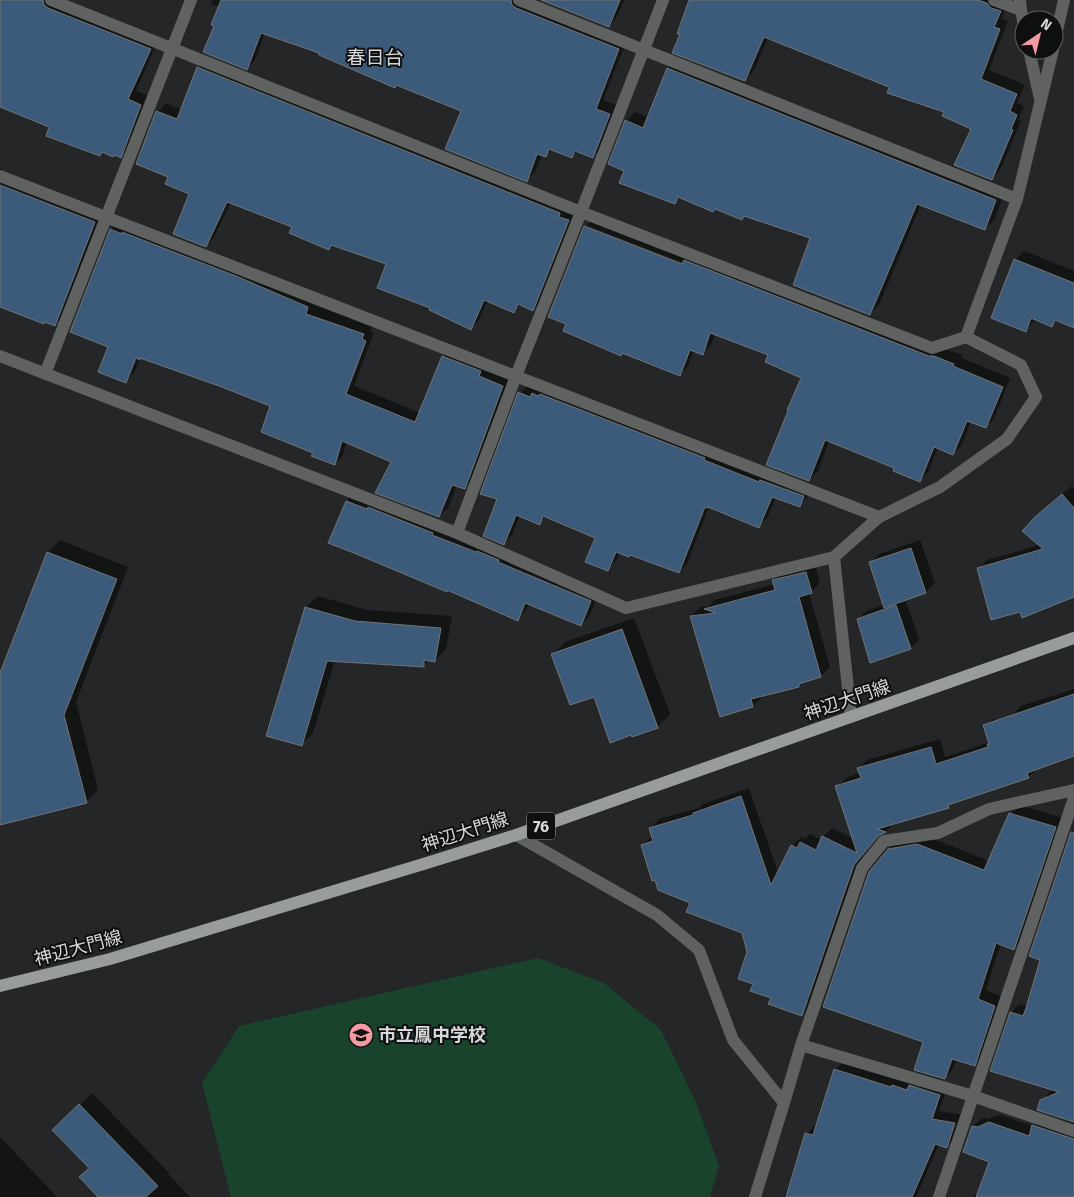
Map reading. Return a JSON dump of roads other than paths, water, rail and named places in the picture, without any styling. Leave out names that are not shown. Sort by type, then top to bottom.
[{"type":"main road","name":"神辺大門線","points":[[0,986],[110,959],[516,835],[1074,638]]},
{"type":"street","points":[[0,356],[457,533],[626,608],[834,557],[879,517],[940,487],[1007,438],[1036,397],[1021,365],[966,337],[932,348],[582,212],[52,0]]},
{"type":"street","points":[[45,374],[191,0]]},
{"type":"street","points":[[519,0],[1017,199]]},
{"type":"street","points":[[457,533],[516,376],[582,212],[663,0]]},
{"type":"street","points":[[994,0],[1020,5]]},
{"type":"street","points":[[1031,60],[1041,103]]},
{"type":"street","points":[[966,337],[1017,199],[1051,60]]},
{"type":"street","points":[[0,176],[879,517]]},
{"type":"street","points":[[834,557],[851,717]]},
{"type":"street","points":[[755,1197],[801,1045],[862,868],[884,841],[938,833],[989,809],[1074,790]]},
{"type":"street","points":[[939,1197],[1074,798]]},
{"type":"street","points":[[516,835],[657,915],[699,950],[733,1040],[784,1103]]},
{"type":"street","points":[[801,1045],[973,1096],[1074,1131]]},
{"type":"place","name":"市立鳳中学校","points":[[361,1035]]},
{"type":"district","name":"春日台","points":[[375,57]]}]
